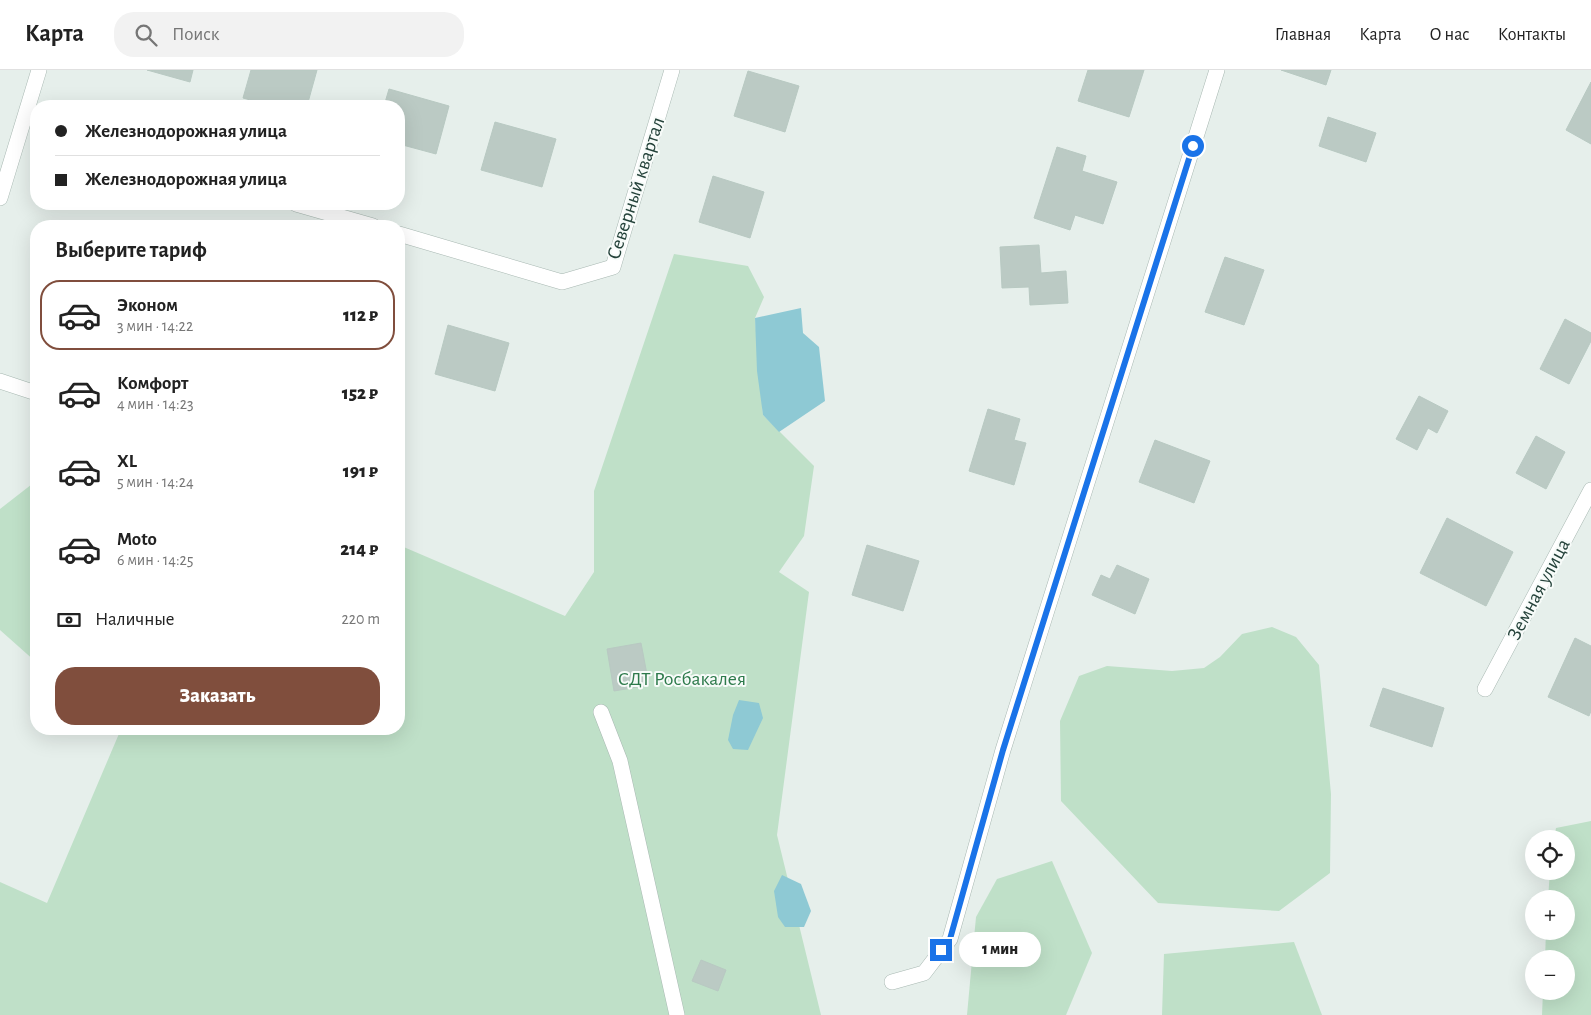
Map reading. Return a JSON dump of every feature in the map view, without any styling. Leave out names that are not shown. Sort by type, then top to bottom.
[{"type":"street","points":[[34,100],[39,70]]},
{"type":"street","name":"Северный квартал","points":[[405,236],[562,282],[613,267],[672,70]]},
{"type":"street","points":[[892,982],[924,973],[950,939],[1003,750],[1217,70]]},
{"type":"street","points":[[0,198],[30,125]]},
{"type":"street","points":[[317,210],[352,220]]},
{"type":"street","points":[[0,381],[30,391]]},
{"type":"street","name":"Земная улица","points":[[1485,689],[1591,490]]},
{"type":"street","points":[[601,712],[620,761],[677,1015]]},
{"type":"green space","name":"СДТ Росбакалея","points":[[674,254],[748,266],[764,297],[755,318],[763,415],[814,466],[804,536],[779,572],[809,592],[777,835],[821,1015],[0,1015],[0,882],[47,903],[118,735],[405,735],[405,548],[565,616],[594,572],[594,491]]},
{"type":"green space","points":[[30,486],[30,657],[0,630],[0,509]]},
{"type":"green space","points":[[1272,627],[1296,637],[1319,665],[1331,794],[1330,873],[1279,911],[1158,903],[1061,801],[1060,721],[1079,676],[1107,666],[1172,671],[1204,668],[1220,657],[1242,634]]},
{"type":"green space","points":[[1591,821],[1591,1015],[1542,1015],[1543,1000],[1575,1000],[1575,950],[1545,950],[1546,940],[1575,940],[1575,890],[1549,890],[1549,880],[1575,880],[1575,830],[1556,830],[1556,828]]},
{"type":"green space","points":[[1052,861],[1092,953],[1066,1015],[967,1015],[976,917],[997,879]]},
{"type":"green space","points":[[1294,942],[1322,1015],[1162,1015],[1164,954]]},
{"type":"water","points":[[801,308],[803,333],[819,347],[825,401],[779,432],[763,415],[757,371],[755,318]]},
{"type":"water","points":[[739,700],[759,703],[763,718],[748,750],[733,749],[728,740],[733,715]]},
{"type":"water","points":[[782,875],[801,884],[811,911],[804,927],[785,927],[778,917],[774,891]]},
{"type":"building","points":[[147,70],[193,70],[190,82]]},
{"type":"building","points":[[251,70],[317,70],[309,100],[250,100],[243,98]]},
{"type":"building","points":[[1088,70],[1144,70],[1129,117],[1078,101]]},
{"type":"building","points":[[1281,70],[1331,70],[1326,85]]},
{"type":"building","points":[[748,71],[799,86],[785,132],[734,116]]},
{"type":"building","points":[[1591,82],[1591,144],[1566,130]]},
{"type":"building","points":[[389,89],[449,106],[436,154],[405,146],[405,100],[386,100]]},
{"type":"building","points":[[1328,117],[1376,133],[1366,162],[1319,146]]},
{"type":"building","points":[[495,122],[556,139],[542,187],[481,170]]},
{"type":"building","points":[[1057,147],[1086,156],[1082,171],[1117,182],[1103,224],[1075,215],[1070,230],[1034,218]]},
{"type":"building","points":[[713,176],[764,192],[750,238],[699,222]]},
{"type":"building","points":[[1039,245],[1041,273],[1066,271],[1068,303],[1030,305],[1029,287],[1002,288],[1000,247]]},
{"type":"building","points":[[1225,257],[1264,270],[1244,325],[1205,312]]},
{"type":"building","points":[[1565,319],[1591,333],[1591,341],[1569,384],[1540,369]]},
{"type":"building","points":[[448,325],[509,343],[495,391],[435,374]]},
{"type":"building","points":[[1419,396],[1448,411],[1437,433],[1428,428],[1417,450],[1396,439]]},
{"type":"building","points":[[988,409],[1020,419],[1014,440],[1026,443],[1014,485],[969,471]]},
{"type":"building","points":[[1536,436],[1565,452],[1546,489],[1516,473]]},
{"type":"building","points":[[1155,440],[1210,461],[1194,503],[1139,482]]},
{"type":"building","points":[[1447,518],[1513,552],[1486,606],[1420,573]]},
{"type":"building","points":[[867,545],[919,561],[903,611],[852,595]]},
{"type":"building","points":[[1117,565],[1149,579],[1135,614],[1092,595],[1101,575],[1110,579]]},
{"type":"building","points":[[1575,638],[1591,646],[1591,711],[1589,716],[1548,697]]},
{"type":"building","points":[[641,643],[649,685],[614,691],[607,649]]},
{"type":"building","points":[[1383,688],[1444,708],[1432,747],[1370,726]]},
{"type":"building","points":[[701,960],[726,970],[718,991],[692,981]]},
{"type":"route","points":[[941,950],[950,939],[1003,750],[1193,146]]}]
